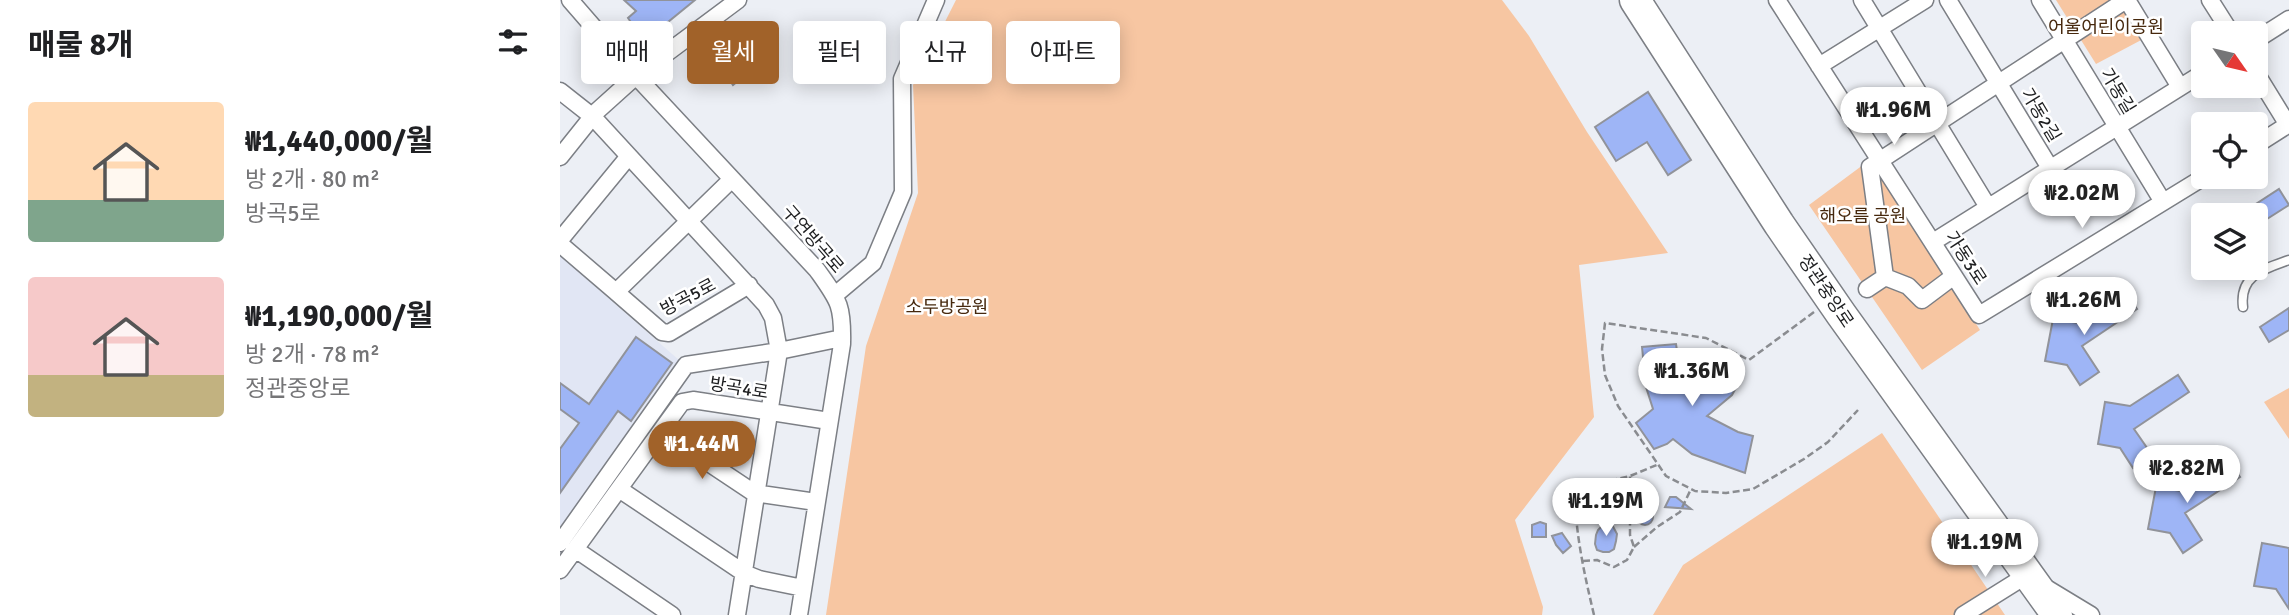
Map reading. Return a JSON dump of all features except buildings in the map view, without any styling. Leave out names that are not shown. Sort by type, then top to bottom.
[{"type":"highway","name":"정관중앙로","points":[[1635,0],[1831,299],[2057,615]]},
{"type":"street","name":"구연방곡로","points":[[570,0],[588,21]]},
{"type":"street","points":[[673,48],[738,0]]},
{"type":"street","points":[[835,295],[873,263],[903,192],[902,79],[936,0]]},
{"type":"street","name":"가동3로","points":[[1777,0],[1979,315],[2191,185]]},
{"type":"street","points":[[1862,0],[1988,207]]},
{"type":"street","points":[[1819,66],[1925,0]]},
{"type":"street","name":"가동2길","points":[[1948,0],[2050,169]]},
{"type":"street","name":"가동길","points":[[2040,0],[2163,202]]},
{"type":"street","points":[[1885,277],[1870,167],[1998,82],[2127,0],[2180,87]]},
{"type":"street","points":[[2210,0],[2223,21]]},
{"type":"street","points":[[2268,32],[2289,19]]},
{"type":"street","name":"가동2길","points":[[1933,242],[2191,80]]},
{"type":"street","points":[[560,156],[593,117],[628,84]]},
{"type":"street","name":"구연방곡로","points":[[644,84],[817,270],[835,295],[843,316],[842,338],[799,615]]},
{"type":"street","name":"방곡5로","points":[[560,91],[593,117],[690,220],[766,304],[773,318],[779,351],[737,615]]},
{"type":"street","points":[[2268,92],[2289,126],[2268,138]]},
{"type":"street","name":"방곡5로","points":[[629,156],[560,242],[662,332],[668,333],[749,285]]},
{"type":"street","points":[[616,292],[732,178]]},
{"type":"street","points":[[1885,277],[1908,286],[1922,300],[1954,276]]},
{"type":"street","points":[[1867,289],[1885,277]]},
{"type":"street","points":[[672,615],[568,546],[686,365],[842,338]]},
{"type":"street","name":"방곡4로","points":[[560,570],[568,546],[619,489],[682,402],[693,400],[829,421]]},
{"type":"street","points":[[661,431],[756,494],[817,502]]},
{"type":"street","points":[[619,489],[744,573],[759,579],[803,588]]},
{"type":"street","points":[[1963,615],[2027,575]]},
{"type":"street","points":[[2027,575],[2042,615]]},
{"type":"street","points":[[2027,575],[2091,615]]},
{"type":"lane","points":[[2243,307],[2242,295],[2247,282],[2262,270],[2289,260]]},
{"type":"path","points":[[1831,299],[1749,360],[1706,338],[1605,323],[1602,349],[1605,374],[1618,406],[1666,476],[1691,489],[1726,493],[1753,489],[1828,442],[1858,410]]},
{"type":"path","points":[[1594,615],[1582,561],[1575,502],[1592,485],[1630,476],[1659,464]]},
{"type":"path","points":[[1630,476],[1630,535],[1634,547]]},
{"type":"path","points":[[1582,561],[1597,560],[1614,566],[1627,560],[1634,547],[1680,512],[1691,489]]},
{"type":"path","points":[[1554,495],[1561,504],[1575,507]]},
{"type":"shaded area","points":[[560,256],[680,361],[560,533]]},
{"type":"green space","name":"소두방공원","points":[[956,0],[1502,0],[1529,36],[1587,132],[1668,253],[1579,265],[1594,417],[1515,520],[1543,607],[1542,615],[826,615],[866,346],[918,193],[913,85],[992,84],[992,21],[945,21]]},
{"type":"green space","name":"어울어린이공원","points":[[2056,0],[2122,0],[2145,38],[2096,64]]},
{"type":"green space","name":"해오름 공원","points":[[1871,159],[1980,330],[1922,370],[1809,205]]},
{"type":"green space","points":[[2289,388],[2289,439],[2264,402]]},
{"type":"green space","points":[[1882,433],[2005,615],[1653,615],[1683,565]]}]
